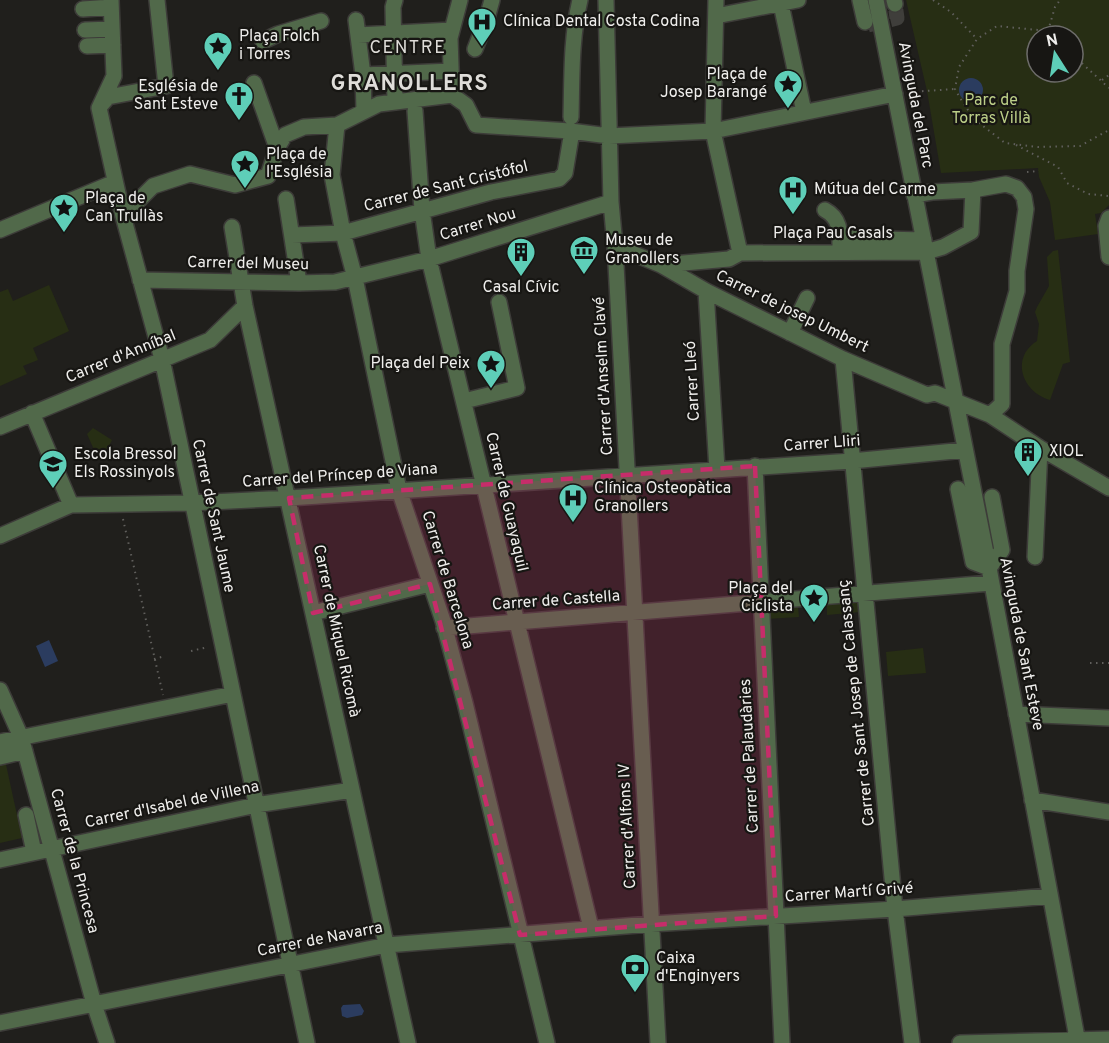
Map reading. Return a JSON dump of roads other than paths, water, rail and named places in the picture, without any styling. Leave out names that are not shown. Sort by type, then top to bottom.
[{"type":"street","points":[[99,108],[108,97],[166,86],[158,0]]},
{"type":"street","points":[[395,0],[393,27],[395,102]]},
{"type":"street","points":[[452,95],[453,0]]},
{"type":"street","points":[[453,24],[460,0]]},
{"type":"street","points":[[475,49],[492,0]]},
{"type":"street","points":[[571,126],[572,60],[576,14],[580,0]]},
{"type":"street","name":"Carrer d'Anselm Clavé","points":[[606,0],[611,202],[634,610]]},
{"type":"street","points":[[716,0],[713,132],[734,256]]},
{"type":"street","points":[[716,16],[798,0]]},
{"type":"street","points":[[860,0],[865,22]]},
{"type":"street","name":"Avinguda del Parc","points":[[876,0],[902,93],[914,195],[925,246]]},
{"type":"street","points":[[83,9],[111,4],[114,76],[99,108]]},
{"type":"street","points":[[781,4],[804,112]]},
{"type":"street","points":[[263,41],[321,21]]},
{"type":"street","points":[[359,114],[363,75],[357,28],[453,24]]},
{"type":"street","points":[[86,30],[112,29]]},
{"type":"street","points":[[87,46],[113,45]]},
{"type":"street","points":[[363,75],[451,71]]},
{"type":"street","points":[[254,83],[277,148]]},
{"type":"street","points":[[123,216],[153,186],[190,174],[235,185],[268,176],[277,148],[285,135],[304,127],[337,126],[379,104],[452,95],[466,105],[476,124],[571,126],[609,135],[713,132],[902,93]]},
{"type":"street","name":"Carrer de Sant Jaume","points":[[99,108],[123,216],[162,359],[308,1043]]},
{"type":"street","name":"Carrer de Guayaquil","points":[[415,111],[422,210],[429,259],[591,928]]},
{"type":"street","name":"Carrer de Barcelona","points":[[337,126],[329,167],[355,278],[399,490],[444,628],[465,703],[547,1043]]},
{"type":"street","name":"Carrer de Sant Cristófol","points":[[292,235],[343,233],[422,210],[563,177],[567,165],[571,126]]},
{"type":"street","points":[[0,213],[4,229],[115,182]]},
{"type":"street","points":[[914,195],[973,190],[1006,184],[1017,188],[1024,197],[1026,209],[1017,271],[1017,291],[1002,344],[1002,404],[990,415]]},
{"type":"street","points":[[925,246],[943,247],[971,232],[973,190]]},
{"type":"street","points":[[286,199],[299,283]]},
{"type":"street","name":"Carrer Nou","points":[[355,278],[429,259],[611,202]]},
{"type":"street","points":[[825,210],[833,214],[839,225],[840,245]]},
{"type":"street","points":[[1109,218],[1106,226],[1109,257]]},
{"type":"street","name":"Carrer de Miquel Ricomà","points":[[232,227],[245,306],[408,1043]]},
{"type":"street","name":"Plaça Pau Casals","points":[[682,270],[734,256],[840,245],[925,246]]},
{"type":"street","name":"Carrer de josep Umbert","points":[[615,246],[661,265],[682,270],[706,291],[843,359],[927,395],[935,393],[990,415],[1040,448],[1109,488]]},
{"type":"street","name":"Avinguda de Sant Esteve","points":[[925,246],[992,583],[1078,1042]]},
{"type":"street","name":"Carrer del Museu","points":[[140,279],[299,283],[335,282],[355,278]]},
{"type":"street","name":"Carrer Lleó","points":[[706,291],[717,469]]},
{"type":"street","points":[[790,333],[807,298]]},
{"type":"street","points":[[464,401],[517,388],[499,302]]},
{"type":"street","name":"Carrer d'Anníbal","points":[[0,427],[210,340],[245,306]]},
{"type":"street","name":"Carrer de Sant Josep de Calassanç","points":[[843,359],[895,909],[912,1043]]},
{"type":"street","points":[[0,536],[71,505],[32,413]]},
{"type":"street","points":[[1035,557],[1040,448]]},
{"type":"street","name":"Carrer Lliri","points":[[627,476],[965,450]]},
{"type":"street","name":"Carrer de Palaudàries","points":[[755,466],[782,1043]]},
{"type":"street","name":"Carrer del Príncep de Viana","points":[[71,505],[191,503],[289,498],[627,476]]},
{"type":"street","points":[[958,489],[973,562],[989,568],[1002,550],[992,497]]},
{"type":"street","name":"Carrer de Castella","points":[[444,628],[634,610],[761,603],[992,583]]},
{"type":"street","points":[[313,613],[430,584]]},
{"type":"street","name":"Carrer d'Alfons IV","points":[[634,610],[658,1043]]},
{"type":"street","name":"Carrer de la Princesa","points":[[0,690],[23,744],[94,1004],[107,1043]]},
{"type":"street","points":[[0,757],[23,744],[165,708],[233,694]]},
{"type":"street","points":[[1016,714],[1109,718]]},
{"type":"street","points":[[0,742],[23,744]]},
{"type":"street","name":"Carrer d'Isabel de Villena","points":[[0,860],[256,805],[352,790]]},
{"type":"street","points":[[1032,800],[1109,812]]},
{"type":"street","points":[[26,815],[34,852]]},
{"type":"street","name":"Carrer Martí Grivé","points":[[651,924],[895,909],[1050,896]]},
{"type":"street","name":"Carrer de Navarra","points":[[0,1023],[387,945],[651,924]]},
{"type":"street","points":[[960,1043],[1109,1040]]},
{"type":"water","points":[[971,78],[976,79],[982,85],[982,95],[976,101],[971,102],[966,101],[960,95],[959,90],[960,85],[966,79]]},
{"type":"water","points":[[49,640],[58,661],[45,667],[36,646]]},
{"type":"water","points":[[360,1004],[364,1011],[362,1015],[347,1018],[342,1016],[343,1005]]},
{"type":"tunnel","points":[[868,25],[897,18],[895,4]]},
{"type":"place","name":"Clínica Dental Costa Codina","points":[[482,48]]},
{"type":"place","name":"Plaça Folch i Torres","points":[[218,72]]},
{"type":"place","name":"Plaça de Josep Barangé","points":[[788,110]]},
{"type":"place","name":"Església de Sant Esteve","points":[[239,122]]},
{"type":"place","name":"Plaça de l'Església","points":[[245,190]]},
{"type":"place","name":"Mútua del Carme","points":[[793,216]]},
{"type":"place","name":"Plaça de Can Trullàs","points":[[64,234]]},
{"type":"place","name":"Museu de Granollers","points":[[584,276]]},
{"type":"place","name":"Casal Cívic","points":[[521,278]]},
{"type":"place","name":"Plaça del Peix","points":[[491,390]]},
{"type":"place","name":"XIOL","points":[[1028,478]]},
{"type":"place","name":"Escola Bressol Els Rossinyols","points":[[53,490]]},
{"type":"place","name":"Clínica Osteopàtica Granollers","points":[[573,524]]},
{"type":"place","name":"Plaça del Ciclista","points":[[814,624]]},
{"type":"place","name":"Caixa d'Enginyers","points":[[635,994]]},
{"type":"district","name":"CENTRE","points":[[408,48]]},
{"type":"district","name":"GRANOLLERS","points":[[410,84]]},
{"type":"park label","name":"Parc de Torras Villà","points":[[991,110]]}]
